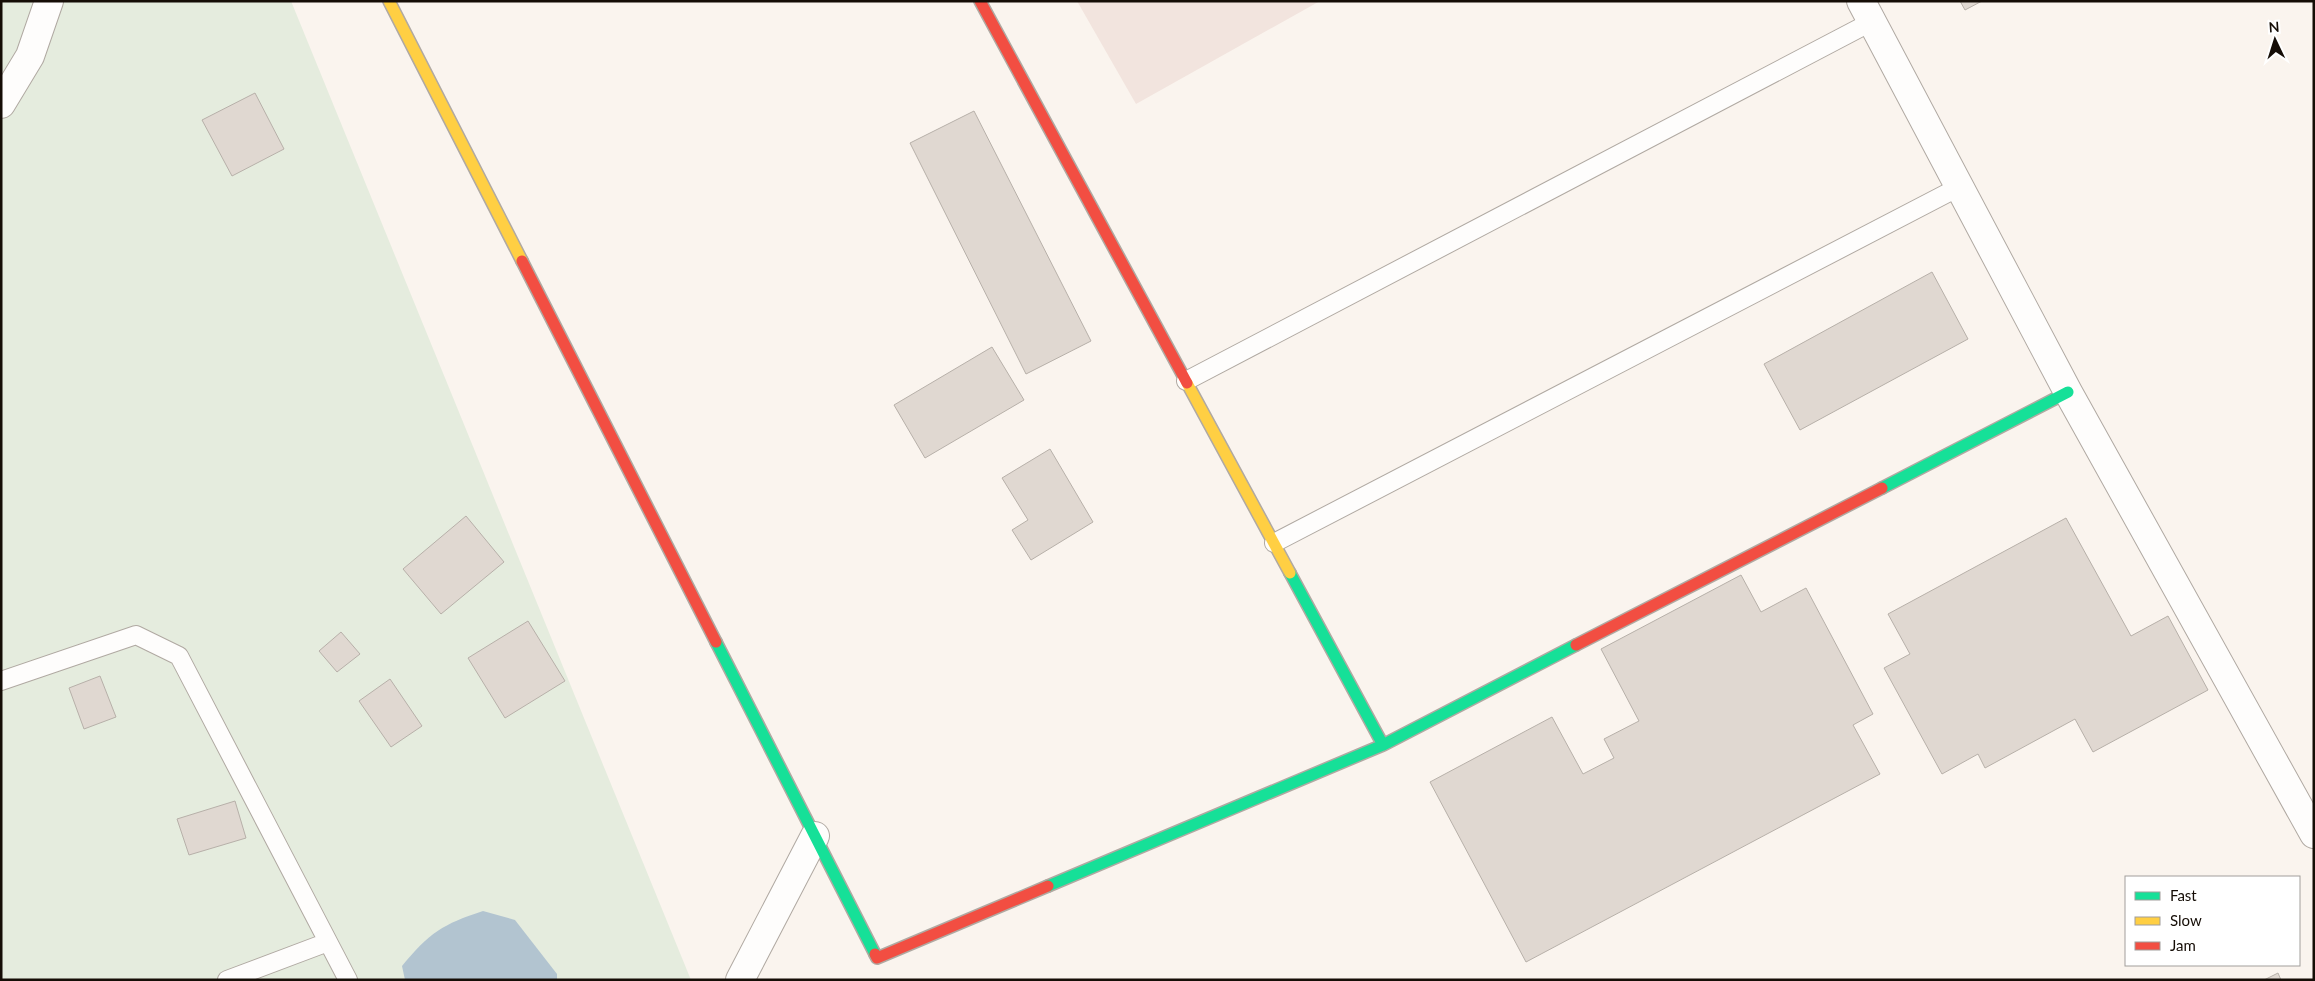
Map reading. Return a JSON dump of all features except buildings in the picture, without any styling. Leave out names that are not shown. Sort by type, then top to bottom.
[{"type":"street","points":[[1,104],[30,56],[49,1]]},
{"type":"street","points":[[389,1],[877,958],[1384,745],[2068,392]]},
{"type":"street","points":[[980,1],[1384,745]]},
{"type":"street","points":[[1866,12],[2068,392],[2314,834]]},
{"type":"street","points":[[740,980],[815,836]]},
{"type":"lane","points":[[1186,381],[1866,12]]},
{"type":"lane","points":[[1274,543],[1959,187]]},
{"type":"lane","points":[[1,681],[136,635],[179,656],[348,980]]},
{"type":"lane","points":[[227,980],[328,942]]},
{"type":"shaded area","points":[[1,1],[291,1],[691,980],[1,980]]},
{"type":"shaded area","points":[[1077,1],[1320,1],[1136,104]]},
{"type":"water","points":[[483,911],[515,920],[557,974],[557,980],[405,980],[402,966],[420,945],[447,925]]},
{"type":"traffic: fast","points":[[1882,488],[2068,392]]},
{"type":"traffic: fast","points":[[1290,573],[1383,745],[1576,645]]},
{"type":"traffic: fast","points":[[716,642],[875,954]]},
{"type":"traffic: fast","points":[[1048,886],[1383,745]]},
{"type":"traffic: slow","points":[[389,1],[522,261]]},
{"type":"traffic: slow","points":[[1187,383],[1290,573]]},
{"type":"traffic: jam","points":[[980,1],[1187,383]]},
{"type":"traffic: jam","points":[[522,261],[716,642]]},
{"type":"traffic: jam","points":[[1576,645],[1882,488]]},
{"type":"traffic: jam","points":[[875,954],[877,958],[1048,886]]}]
